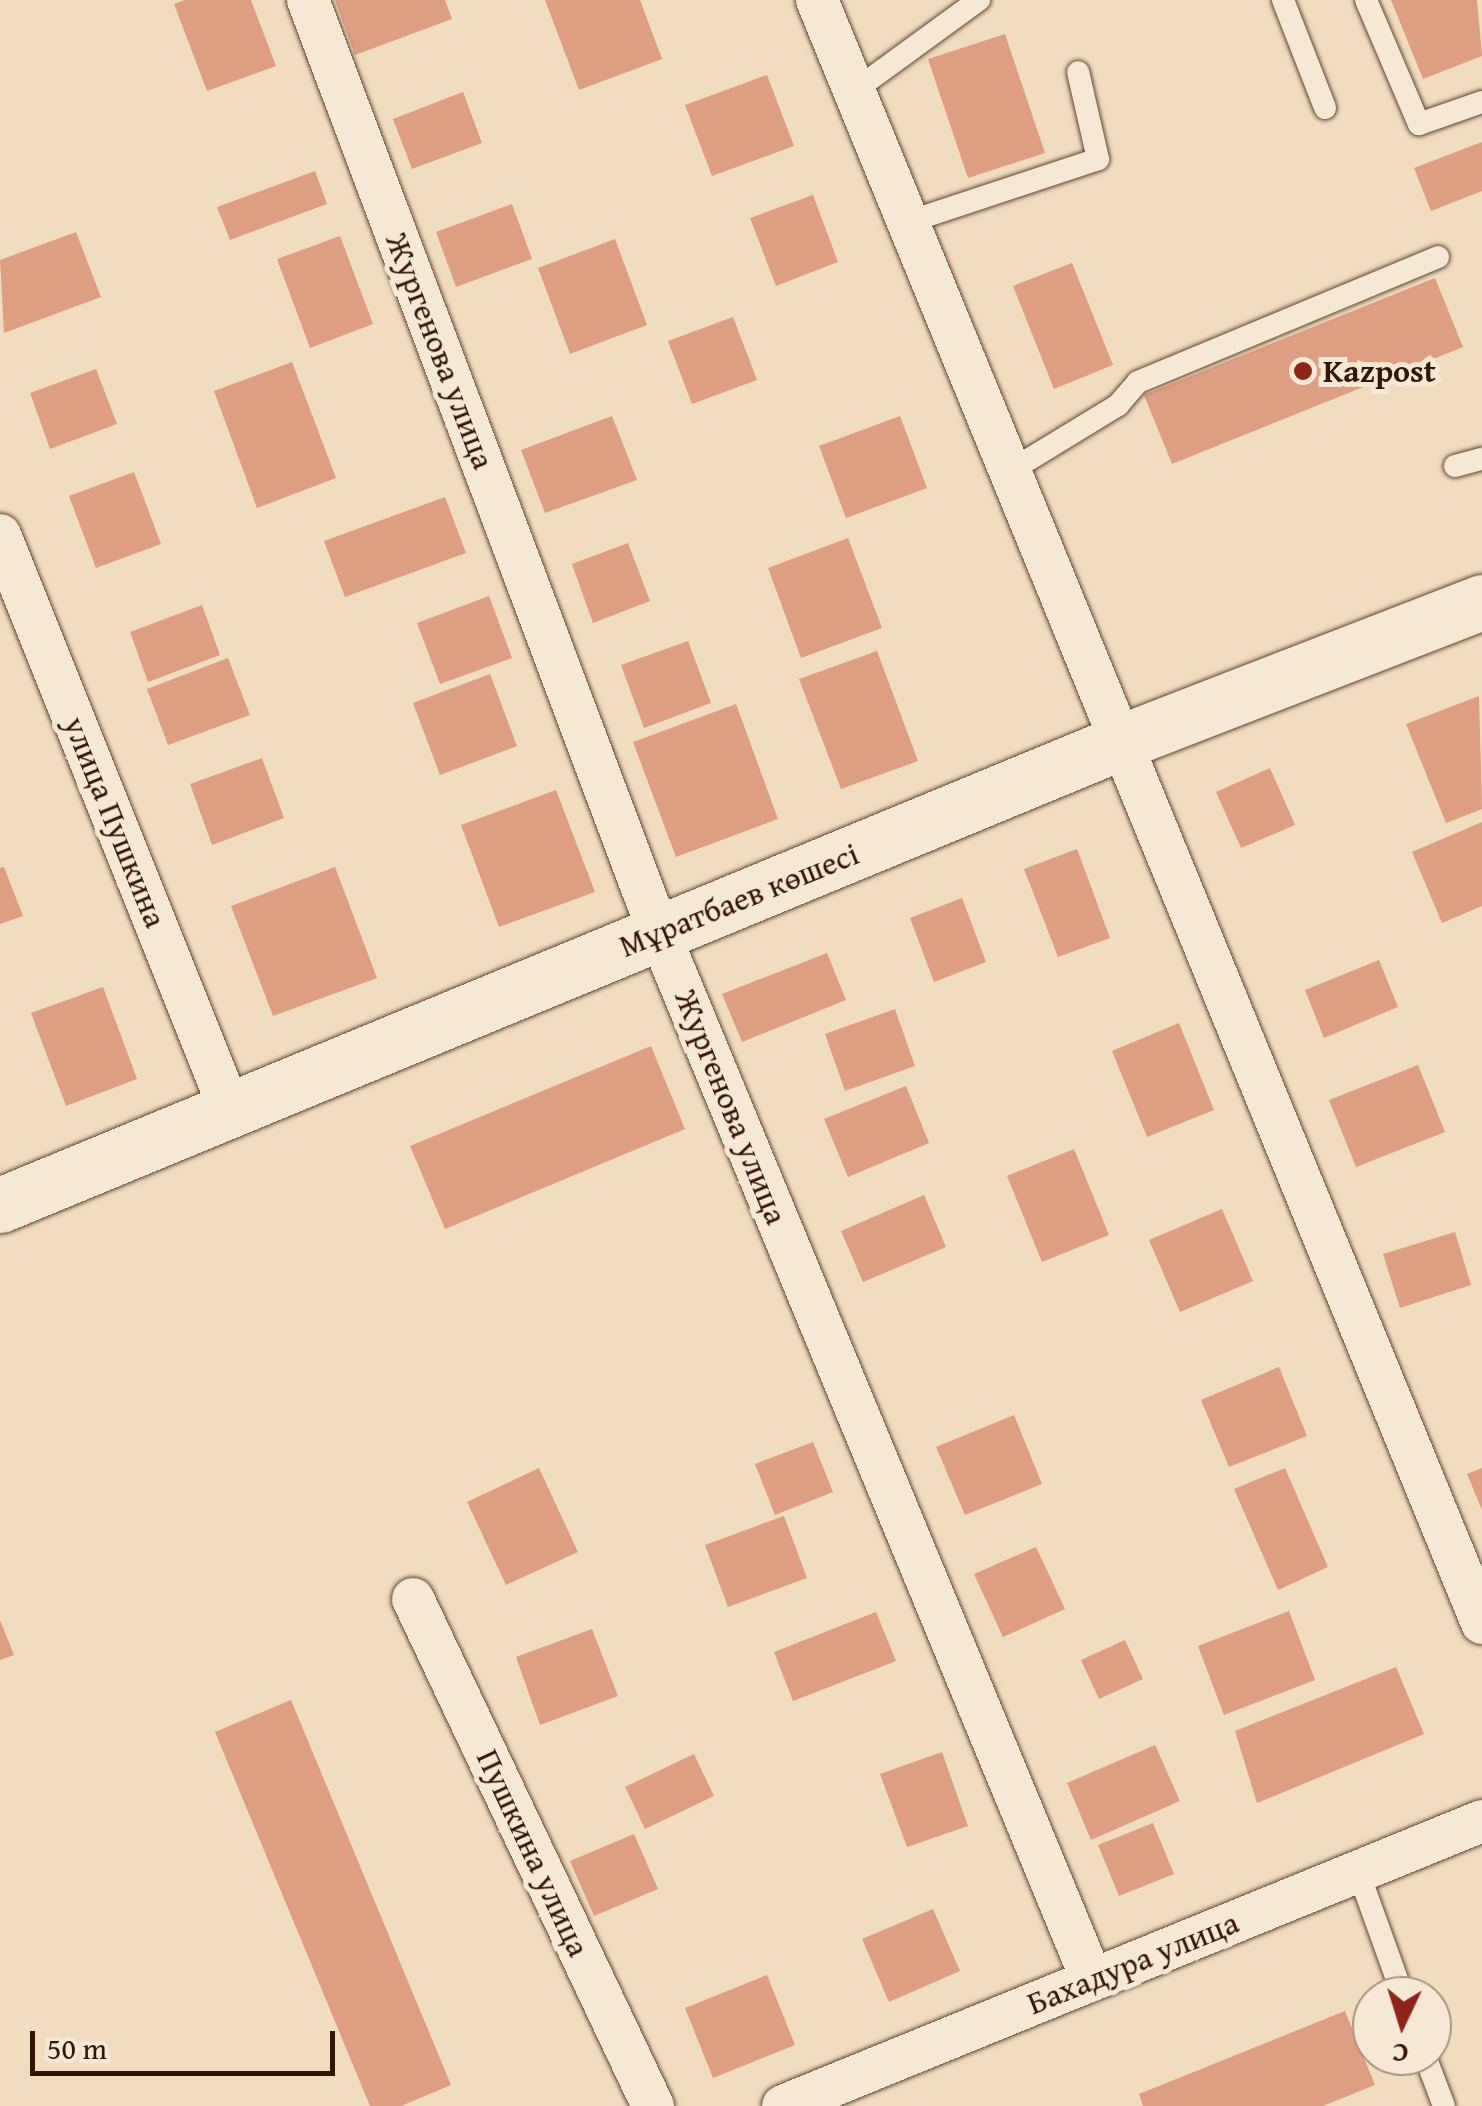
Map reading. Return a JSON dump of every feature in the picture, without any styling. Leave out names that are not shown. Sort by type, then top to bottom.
[{"type":"street","name":"Жургенова улица","points":[[308,0],[660,933],[1092,1980]]},
{"type":"street","points":[[817,0],[1482,1624]]},
{"type":"street","name":"улица Пушкина","points":[[0,535],[230,1110]]},
{"type":"street","name":"Мұратбаев көшесі","points":[[0,1205],[1121,742],[1482,602]]},
{"type":"street","name":"Пушкина улица","points":[[413,1599],[652,2106]]},
{"type":"street","name":"Бахадура улица","points":[[783,2106],[1482,1821]]},
{"type":"lane","points":[[854,91],[980,0]]},
{"type":"lane","points":[[1282,0],[1325,108]]},
{"type":"lane","points":[[1366,0],[1419,124],[1482,102]]},
{"type":"lane","points":[[908,222],[1098,159],[1078,72]]},
{"type":"lane","points":[[1010,470],[1118,406],[1138,382],[1438,258]]},
{"type":"lane","points":[[1455,466],[1482,459]]},
{"type":"lane","points":[[1358,1872],[1397,1976]]},
{"type":"lane","points":[[1433,2076],[1444,2106]]},
{"type":"building","points":[[185,0],[251,0],[276,66],[207,91],[174,4]]},
{"type":"building","points":[[335,0],[445,0],[452,19],[355,55]]},
{"type":"building","points":[[545,0],[640,0],[662,59],[579,90]]},
{"type":"building","points":[[1391,0],[1477,0],[1482,56],[1423,79]]},
{"type":"building","points":[[1005,34],[1045,153],[968,178],[928,59]]},
{"type":"building","points":[[767,75],[794,146],[712,176],[685,105]]},
{"type":"building","points":[[463,92],[482,143],[412,169],[393,119]]},
{"type":"building","points":[[1482,142],[1482,191],[1431,211],[1414,168]]},
{"type":"building","points":[[315,171],[327,204],[230,240],[217,207]]},
{"type":"building","points":[[813,195],[838,262],[776,286],[750,218]]},
{"type":"building","points":[[512,204],[532,259],[456,287],[436,232]]},
{"type":"building","points":[[76,232],[101,297],[4,333],[0,260]]},
{"type":"building","points":[[340,236],[373,324],[310,348],[277,259]]},
{"type":"building","points":[[615,239],[647,325],[570,354],[538,268]]},
{"type":"building","points":[[1072,263],[1113,365],[1054,389],[1013,286]]},
{"type":"building","name":"Kazpost","points":[[1435,278],[1463,347],[1172,464],[1144,395]]},
{"type":"building","points":[[733,317],[757,380],[692,404],[668,341]]},
{"type":"building","points":[[292,362],[336,478],[257,508],[214,391]]},
{"type":"building","points":[[96,369],[117,424],[50,449],[30,393]]},
{"type":"building","points":[[612,416],[637,480],[545,513],[521,450]]},
{"type":"building","points":[[900,416],[927,488],[846,518],[819,446]]},
{"type":"building","points":[[134,472],[161,544],[96,568],[69,496]]},
{"type":"building","points":[[445,497],[466,553],[345,597],[324,541]]},
{"type":"building","points":[[848,538],[882,628],[801,658],[768,568]]},
{"type":"building","points":[[628,543],[650,601],[593,623],[572,564]]},
{"type":"building","points":[[489,596],[512,658],[440,684],[417,623]]},
{"type":"building","points":[[202,605],[220,655],[148,682],[130,632]]},
{"type":"building","points":[[688,641],[711,703],[644,728],[621,665]]},
{"type":"building","points":[[877,651],[918,761],[841,789],[799,679]]},
{"type":"building","points":[[228,658],[250,715],[168,745],[147,689]]},
{"type":"building","points":[[490,674],[517,746],[440,775],[413,703]]},
{"type":"building","points":[[1479,696],[1482,809],[1446,823],[1406,724]]},
{"type":"building","points":[[736,704],[778,819],[676,857],[633,742]]},
{"type":"building","points":[[262,758],[284,818],[212,845],[190,784]]},
{"type":"building","points":[[1270,768],[1295,825],[1241,848],[1216,792]]},
{"type":"building","points":[[556,790],[595,892],[499,927],[461,825]]},
{"type":"building","points":[[1482,822],[1482,906],[1442,923],[1412,852]]},
{"type":"building","points":[[1077,849],[1110,938],[1058,957],[1024,869]]},
{"type":"building","points":[[4,867],[23,916],[0,924],[0,868]]},
{"type":"building","points":[[335,867],[377,978],[273,1016],[231,906]]},
{"type":"building","points":[[962,898],[986,962],[934,982],[910,918]]},
{"type":"building","points":[[827,953],[846,1000],[742,1042],[722,994]]},
{"type":"building","points":[[1379,960],[1398,1007],[1324,1038],[1305,990]]},
{"type":"building","points":[[103,987],[137,1079],[66,1106],[31,1013]]},
{"type":"building","points":[[895,1009],[915,1066],[845,1091],[825,1034]]},
{"type":"building","points":[[1179,1023],[1214,1110],[1147,1137],[1112,1051]]},
{"type":"building","points":[[651,1046],[685,1129],[445,1229],[410,1146]]},
{"type":"building","points":[[1418,1065],[1445,1132],[1356,1167],[1329,1100]]},
{"type":"building","points":[[906,1086],[929,1143],[848,1177],[824,1119]]},
{"type":"building","points":[[1074,1149],[1109,1235],[1042,1262],[1007,1176]]},
{"type":"building","points":[[924,1195],[946,1247],[863,1282],[841,1231]]},
{"type":"building","points":[[1222,1209],[1253,1281],[1180,1312],[1149,1240]]},
{"type":"building","points":[[1455,1232],[1471,1285],[1400,1308],[1383,1254]]},
{"type":"building","points":[[1279,1367],[1307,1436],[1229,1467],[1201,1400]]},
{"type":"building","points":[[1014,1415],[1042,1484],[965,1515],[936,1447]]},
{"type":"building","points":[[813,1442],[833,1492],[775,1515],[755,1464]]},
{"type":"building","points":[[539,1468],[578,1552],[506,1585],[467,1502]]},
{"type":"building","points":[[1285,1468],[1328,1567],[1278,1590],[1234,1489]]},
{"type":"building","points":[[1482,1468],[1482,1510],[1467,1474]]},
{"type":"building","points":[[784,1516],[807,1578],[728,1607],[705,1545]]},
{"type":"building","points":[[1036,1547],[1065,1609],[1003,1637],[974,1574]]},
{"type":"building","points":[[1289,1611],[1315,1680],[1224,1715],[1198,1646]]},
{"type":"building","points":[[876,1612],[896,1661],[793,1701],[774,1652]]},
{"type":"building","points":[[0,1620],[14,1655],[0,1660]]},
{"type":"building","points":[[592,1629],[618,1696],[540,1725],[516,1657]]},
{"type":"building","points":[[1125,1640],[1143,1679],[1099,1699],[1081,1660]]},
{"type":"building","points":[[1396,1667],[1424,1734],[1257,1803],[1235,1731]]},
{"type":"building","points":[[291,1700],[451,2085],[401,2106],[370,2106],[215,1732]]},
{"type":"building","points":[[1155,1745],[1180,1801],[1091,1840],[1067,1783]]},
{"type":"building","points":[[942,1752],[968,1826],[907,1847],[880,1774]]},
{"type":"building","points":[[694,1754],[714,1796],[645,1829],[625,1787]]},
{"type":"building","points":[[1153,1823],[1174,1874],[1119,1896],[1098,1845]]},
{"type":"building","points":[[634,1834],[658,1889],[594,1916],[570,1861]]},
{"type":"building","points":[[933,1909],[960,1971],[889,2002],[862,1939]]},
{"type":"building","points":[[767,1975],[795,2045],[713,2078],[685,2008]]},
{"type":"building","points":[[1345,2011],[1352,2028],[1352,2076],[1371,2076],[1375,2085],[1323,2106],[1143,2106],[1139,2094]]},
{"type":"place","name":"Kazpost","points":[[1303,371]]}]
